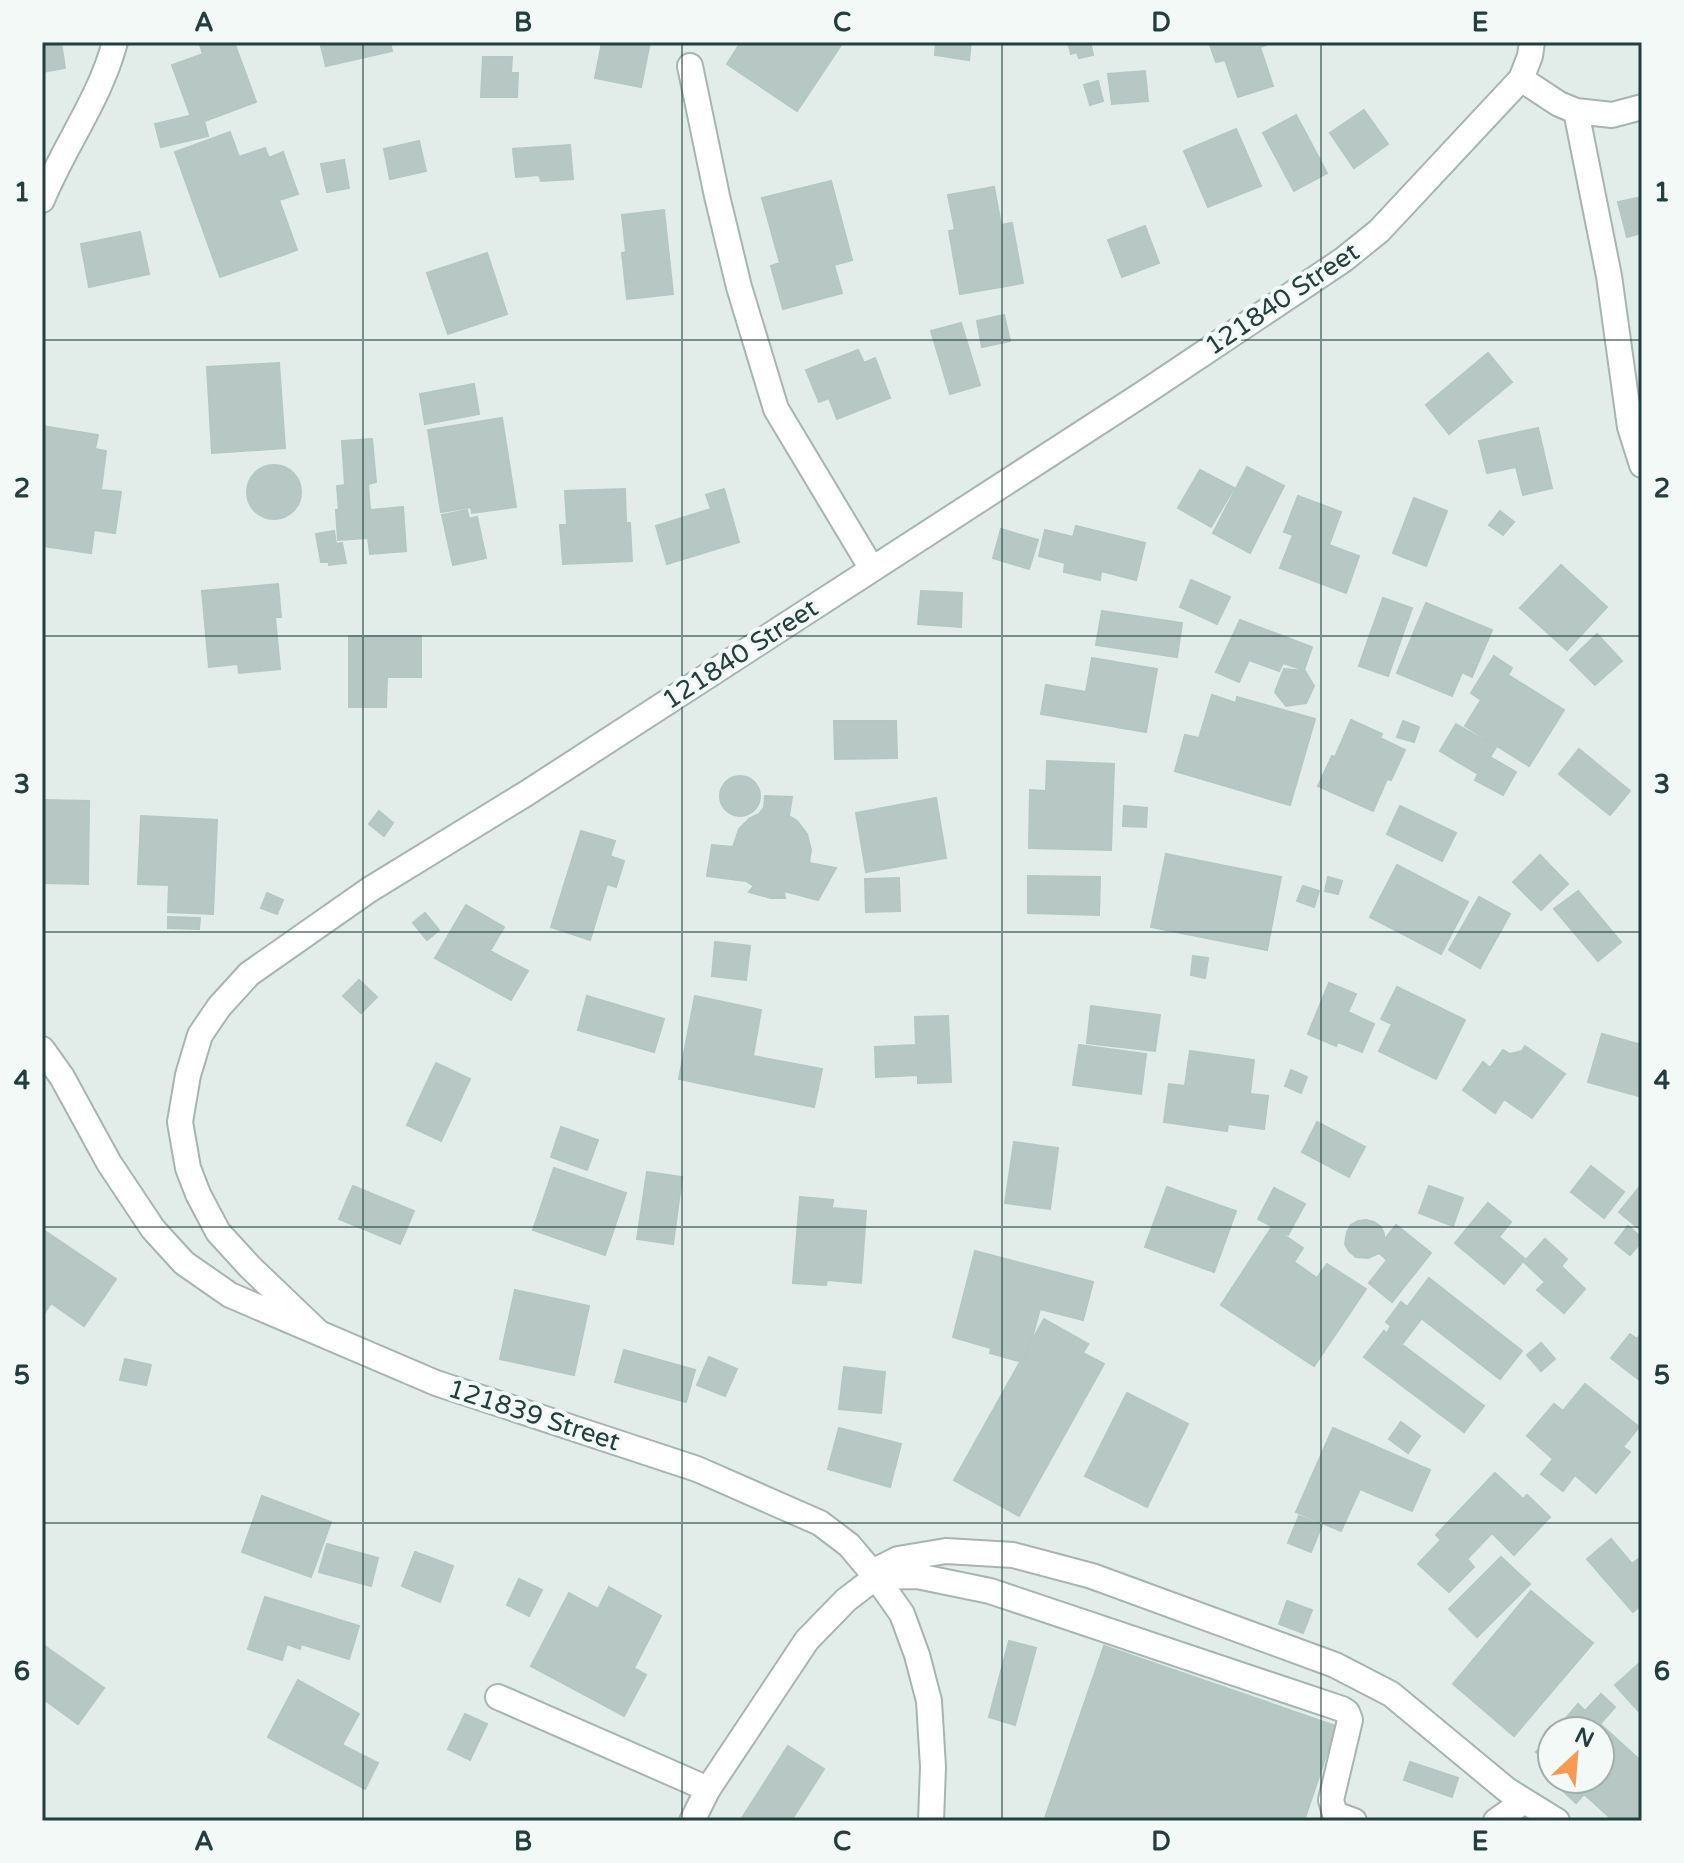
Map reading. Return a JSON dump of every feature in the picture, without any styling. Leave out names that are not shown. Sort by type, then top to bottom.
[{"type":"street","points":[[42,200],[97,93],[115,42]]},
{"type":"street","name":"121840 Street","points":[[318,1332],[218,1232],[188,1168],[180,1122],[188,1075],[200,1035],[219,1007],[249,974],[369,890],[527,793],[1144,393],[1343,260],[1379,231],[1521,79],[1532,42]]},
{"type":"street","points":[[690,66],[739,287],[776,409],[872,569]]},
{"type":"street","points":[[1521,79],[1559,104],[1576,111],[1612,115],[1642,107]]},
{"type":"street","points":[[1576,111],[1609,276],[1630,427],[1642,465]]},
{"type":"street","name":"121839 Street","points":[[42,1049],[62,1077],[109,1163],[153,1229],[184,1263],[230,1295],[436,1383],[697,1469],[820,1523],[849,1545],[902,1614],[917,1655],[929,1701],[933,1767],[931,1821]]},
{"type":"street","points":[[692,1821],[708,1789],[807,1640],[846,1600],[876,1577],[882,1567],[898,1559],[946,1551],[1013,1555],[1092,1576],[1335,1665],[1391,1694],[1507,1790],[1557,1821]]},
{"type":"street","points":[[876,1577],[917,1576],[990,1591],[1342,1709],[1350,1720],[1331,1800],[1335,1814],[1354,1821]]},
{"type":"street","points":[[498,1697],[708,1789]]},
{"type":"street","points":[[1496,1821],[1524,1801]]},
{"type":"building","points":[[61,42],[65,68],[42,72],[42,43]]},
{"type":"building","points":[[199,42],[234,42],[256,102],[194,125],[172,65],[203,54]]},
{"type":"building","points":[[320,42],[390,42],[392,51],[326,66]]},
{"type":"building","points":[[602,42],[650,42],[641,87],[595,78]]},
{"type":"building","points":[[741,42],[843,42],[797,111],[727,64]]},
{"type":"building","points":[[936,42],[971,42],[969,60],[935,55]]},
{"type":"building","points":[[1068,42],[1090,42],[1093,55],[1079,58],[1077,52],[1071,54]]},
{"type":"building","points":[[1209,42],[1265,42],[1266,45],[1260,47],[1273,86],[1238,97],[1225,60],[1216,62]]},
{"type":"building","points":[[483,57],[512,57],[511,73],[518,73],[517,97],[481,97]]},
{"type":"building","points":[[1145,71],[1148,101],[1112,104],[1108,74]]},
{"type":"building","points":[[1098,81],[1103,101],[1090,105],[1084,85]]},
{"type":"building","points":[[1364,110],[1388,144],[1354,168],[1330,133]]},
{"type":"building","points":[[202,113],[208,136],[161,147],[155,124]]},
{"type":"building","points":[[1296,115],[1327,173],[1294,191],[1263,133]]},
{"type":"building","points":[[1236,129],[1261,186],[1208,207],[1184,151]]},
{"type":"building","points":[[230,132],[239,157],[265,148],[269,158],[283,152],[298,194],[279,200],[297,250],[220,277],[175,152]]},
{"type":"building","points":[[419,141],[426,171],[390,179],[384,149]]},
{"type":"building","points":[[570,145],[573,179],[541,181],[539,175],[516,177],[513,149]]},
{"type":"building","points":[[344,160],[349,188],[327,192],[321,164]]},
{"type":"building","points":[[831,181],[852,260],[834,265],[842,293],[783,309],[771,266],[780,263],[762,198]]},
{"type":"building","points":[[994,187],[1001,225],[1012,223],[1023,283],[960,294],[949,231],[955,230],[948,195]]},
{"type":"building","points":[[1642,197],[1642,233],[1627,237],[1618,202]]},
{"type":"building","points":[[664,210],[673,294],[627,299],[622,215]]},
{"type":"building","points":[[1145,226],[1159,263],[1122,277],[1108,240]]},
{"type":"building","points":[[140,232],[149,274],[89,287],[81,244]]},
{"type":"building","points":[[487,253],[507,314],[448,334],[427,273]]},
{"type":"building","points":[[1004,315],[1010,341],[982,347],[977,321]]},
{"type":"building","points":[[961,323],[980,385],[950,394],[931,331]]},
{"type":"building","points":[[858,350],[864,363],[875,358],[890,398],[837,419],[829,398],[819,402],[806,370]]},
{"type":"building","points":[[1488,353],[1512,382],[1449,434],[1426,405]]},
{"type":"building","points":[[279,363],[285,448],[212,453],[207,367]]},
{"type":"building","points":[[474,384],[479,414],[425,424],[420,394]]},
{"type":"building","points":[[502,418],[516,507],[472,513],[471,507],[441,512],[428,430]]},
{"type":"building","points":[[42,426],[98,435],[95,449],[106,451],[101,490],[121,492],[115,533],[94,530],[91,553],[42,546]]},
{"type":"building","points":[[1538,428],[1552,488],[1523,495],[1516,467],[1487,473],[1479,441]]},
{"type":"building","points":[[372,439],[376,482],[368,484],[370,510],[403,507],[406,551],[370,554],[368,538],[338,540],[337,486],[345,485],[342,441]]},
{"type":"building","points":[[274,465],[293,473],[301,492],[293,511],[274,519],[255,511],[247,492],[255,473]]},
{"type":"building","points":[[1247,467],[1284,486],[1250,553],[1213,533]]},
{"type":"building","points":[[1200,470],[1234,488],[1211,527],[1178,508]]},
{"type":"building","points":[[625,489],[632,561],[563,564],[560,525],[567,525],[565,491]]},
{"type":"building","points":[[724,489],[739,542],[667,564],[656,526],[711,509],[706,495]]},
{"type":"building","points":[[1298,496],[1341,512],[1329,545],[1359,556],[1346,593],[1280,568],[1293,535],[1284,532]]},
{"type":"building","points":[[1414,498],[1447,511],[1426,566],[1393,553]]},
{"type":"building","points":[[467,510],[469,519],[477,517],[486,558],[453,565],[442,515]]},
{"type":"building","points":[[1500,511],[1514,522],[1503,535],[1489,525]]},
{"type":"building","points":[[1076,526],[1145,543],[1136,580],[1101,571],[1100,580],[1064,572],[1065,563],[1039,556],[1045,530],[1073,537]]},
{"type":"building","points":[[1001,529],[1038,540],[1029,569],[993,558]]},
{"type":"building","points":[[334,531],[336,544],[342,543],[346,563],[329,565],[329,562],[321,562],[316,534]]},
{"type":"building","points":[[1561,565],[1607,607],[1567,650],[1520,608]]},
{"type":"building","points":[[1191,580],[1230,597],[1217,624],[1180,607]]},
{"type":"building","points":[[278,584],[281,617],[275,617],[280,669],[239,673],[238,664],[209,667],[202,591]]},
{"type":"building","points":[[921,591],[962,593],[961,627],[918,624]]},
{"type":"building","points":[[1383,598],[1412,608],[1388,676],[1359,666]]},
{"type":"building","points":[[1426,603],[1492,630],[1472,677],[1462,672],[1452,696],[1397,673]]},
{"type":"building","points":[[1102,611],[1182,623],[1177,657],[1096,645]]},
{"type":"building","points":[[1240,620],[1312,647],[1304,670],[1283,663],[1279,671],[1249,660],[1239,682],[1216,672]]},
{"type":"building","points":[[1597,634],[1622,661],[1595,685],[1570,660]]},
{"type":"building","points":[[349,636],[421,636],[421,677],[387,677],[386,707],[349,707]]},
{"type":"building","points":[[1494,656],[1512,668],[1508,675],[1564,710],[1529,766],[1465,726],[1481,700],[1471,693]]},
{"type":"building","points":[[1092,658],[1157,669],[1146,732],[1041,714],[1046,685],[1086,692]]},
{"type":"building","points":[[1284,669],[1305,671],[1314,686],[1306,703],[1286,706],[1275,692]]},
{"type":"building","points":[[1212,695],[1236,703],[1237,697],[1315,719],[1290,805],[1175,771],[1185,735],[1199,738]]},
{"type":"building","points":[[1351,720],[1382,734],[1380,738],[1405,750],[1391,780],[1387,779],[1373,811],[1318,786]]},
{"type":"building","points":[[834,721],[896,721],[897,758],[835,759]]},
{"type":"building","points":[[1403,721],[1419,727],[1414,742],[1397,737]]},
{"type":"building","points":[[1456,724],[1496,747],[1490,757],[1516,772],[1503,795],[1475,780],[1478,774],[1440,751]]},
{"type":"building","points":[[1579,749],[1630,791],[1610,815],[1559,774]]},
{"type":"building","points":[[1047,761],[1114,764],[1111,850],[1029,848],[1030,790],[1046,791]]},
{"type":"building","points":[[740,776],[754,782],[760,796],[754,810],[740,816],[726,810],[720,796],[726,782]]},
{"type":"building","points":[[765,796],[792,797],[789,816],[807,834],[811,850],[809,863],[836,868],[818,900],[784,891],[785,898],[771,898],[749,892],[754,886],[746,881],[707,876],[712,845],[733,847],[739,829],[764,808]]},
{"type":"building","points":[[936,798],[946,858],[866,872],[856,813]]},
{"type":"building","points":[[42,800],[89,801],[88,884],[42,883]]},
{"type":"building","points":[[1124,806],[1147,808],[1146,827],[1123,826]]},
{"type":"building","points":[[1400,806],[1456,833],[1442,861],[1387,834]]},
{"type":"building","points":[[379,811],[393,823],[384,836],[369,824]]},
{"type":"building","points":[[141,816],[217,820],[213,914],[168,912],[169,885],[138,884]]},
{"type":"building","points":[[581,831],[615,841],[610,856],[624,861],[616,887],[607,884],[590,940],[551,927]]},
{"type":"building","points":[[1166,854],[1281,877],[1267,950],[1151,927]]},
{"type":"building","points":[[1540,855],[1568,884],[1541,910],[1513,882]]},
{"type":"building","points":[[1397,865],[1468,902],[1441,954],[1370,917]]},
{"type":"building","points":[[1028,876],[1100,877],[1099,915],[1028,913]]},
{"type":"building","points":[[1328,877],[1342,881],[1338,894],[1325,891]]},
{"type":"building","points":[[899,878],[900,911],[866,912],[865,879]]},
{"type":"building","points":[[1303,886],[1319,891],[1314,907],[1297,901]]},
{"type":"building","points":[[1578,891],[1621,942],[1598,961],[1554,909]]},
{"type":"building","points":[[267,893],[283,900],[277,914],[261,908]]},
{"type":"building","points":[[1479,897],[1510,914],[1480,968],[1449,950]]},
{"type":"building","points":[[466,905],[504,927],[490,951],[528,971],[511,1000],[435,958]]},
{"type":"building","points":[[425,913],[439,930],[427,940],[413,923]]},
{"type":"building","points":[[168,917],[200,918],[199,929],[168,928]]},
{"type":"building","points":[[715,942],[750,946],[746,980],[712,976]]},
{"type":"building","points":[[1193,956],[1208,958],[1205,978],[1191,975]]},
{"type":"building","points":[[359,980],[377,997],[361,1013],[343,996]]},
{"type":"building","points":[[1329,983],[1356,994],[1348,1012],[1374,1024],[1362,1052],[1338,1042],[1336,1046],[1308,1034]]},
{"type":"building","points":[[1397,987],[1465,1020],[1436,1079],[1379,1051],[1392,1024],[1381,1019]]},
{"type":"building","points":[[587,996],[664,1019],[654,1052],[578,1030]]},
{"type":"building","points":[[695,996],[761,1010],[753,1056],[822,1069],[814,1107],[679,1079]]},
{"type":"building","points":[[1091,1006],[1160,1015],[1155,1051],[1087,1043]]},
{"type":"building","points":[[948,1016],[951,1082],[918,1083],[918,1075],[876,1077],[875,1047],[916,1045],[915,1017]]},
{"type":"building","points":[[1602,1034],[1642,1045],[1642,1097],[1588,1082]]},
{"type":"building","points":[[1079,1045],[1146,1054],[1141,1094],[1073,1085]]},
{"type":"building","points":[[1525,1046],[1565,1074],[1532,1118],[1504,1099],[1495,1113],[1463,1090],[1483,1062],[1490,1068],[1503,1050],[1510,1054],[1522,1051]]},
{"type":"building","points":[[1190,1051],[1254,1060],[1250,1094],[1268,1096],[1264,1129],[1228,1124],[1227,1131],[1164,1122],[1169,1084],[1185,1086]]},
{"type":"building","points":[[436,1063],[470,1079],[441,1141],[407,1125]]},
{"type":"building","points":[[1291,1070],[1307,1077],[1301,1093],[1285,1086]]},
{"type":"building","points":[[1317,1122],[1365,1147],[1349,1177],[1302,1152]]},
{"type":"building","points":[[561,1127],[598,1140],[587,1170],[551,1157]]},
{"type":"building","points":[[1014,1142],[1058,1148],[1050,1209],[1005,1203]]},
{"type":"building","points":[[1591,1166],[1624,1192],[1604,1218],[1571,1192]]},
{"type":"building","points":[[554,1168],[626,1193],[605,1255],[533,1230]]},
{"type":"building","points":[[647,1172],[682,1177],[673,1244],[637,1239]]},
{"type":"building","points":[[1642,1184],[1642,1231],[1619,1212]]},
{"type":"building","points":[[353,1186],[414,1211],[400,1244],[339,1219]]},
{"type":"building","points":[[1429,1186],[1463,1198],[1453,1226],[1419,1213]]},
{"type":"building","points":[[1167,1187],[1236,1211],[1214,1272],[1145,1247]]},
{"type":"building","points":[[1274,1188],[1305,1204],[1288,1235],[1258,1219]]},
{"type":"building","points":[[800,1197],[833,1200],[832,1208],[866,1211],[861,1283],[827,1280],[826,1285],[793,1283]]},
{"type":"building","points":[[1488,1203],[1511,1222],[1499,1237],[1525,1259],[1504,1284],[1455,1243]]},
{"type":"building","points":[[1366,1220],[1381,1227],[1384,1240],[1396,1225],[1431,1253],[1392,1302],[1369,1283],[1387,1260],[1379,1253],[1368,1258],[1356,1257],[1345,1244],[1351,1225]]},
{"type":"building","points":[[1628,1226],[1642,1238],[1630,1255],[1615,1243]]},
{"type":"building","points":[[1272,1227],[1303,1248],[1294,1262],[1317,1278],[1327,1264],[1366,1289],[1314,1366],[1221,1305]]},
{"type":"building","points":[[42,1229],[116,1279],[84,1326],[51,1303],[42,1317]]},
{"type":"building","points":[[1545,1239],[1567,1259],[1561,1266],[1585,1289],[1564,1313],[1537,1290],[1545,1282],[1524,1262]]},
{"type":"building","points":[[975,1251],[1093,1282],[1083,1320],[1040,1309],[1025,1363],[990,1353],[991,1348],[953,1337]]},
{"type":"building","points":[[1429,1278],[1522,1351],[1500,1379],[1407,1307]]},
{"type":"building","points":[[515,1290],[589,1306],[574,1375],[500,1359]]},
{"type":"building","points":[[1401,1302],[1422,1318],[1402,1344],[1387,1333],[1391,1326],[1386,1322]]},
{"type":"building","points":[[1044,1319],[1088,1344],[1083,1353],[1104,1364],[1019,1516],[954,1480]]},
{"type":"building","points":[[1384,1331],[1484,1406],[1464,1432],[1364,1357]]},
{"type":"building","points":[[1642,1332],[1642,1382],[1611,1358],[1630,1334],[1637,1339]]},
{"type":"building","points":[[1541,1343],[1555,1359],[1541,1371],[1527,1355]]},
{"type":"building","points":[[624,1350],[695,1370],[686,1402],[615,1382]]},
{"type":"building","points":[[709,1357],[737,1369],[725,1396],[697,1385]]},
{"type":"building","points":[[125,1359],[151,1365],[146,1385],[120,1380]]},
{"type":"building","points":[[844,1367],[885,1372],[881,1413],[839,1409]]},
{"type":"building","points":[[1585,1384],[1639,1427],[1623,1447],[1630,1452],[1596,1493],[1575,1475],[1563,1491],[1541,1474],[1553,1459],[1527,1436],[1554,1404],[1563,1411]]},
{"type":"building","points":[[1127,1393],[1188,1424],[1147,1507],[1085,1476]]},
{"type":"building","points":[[1401,1422],[1420,1436],[1408,1453],[1389,1439]]},
{"type":"building","points":[[839,1428],[901,1444],[890,1487],[828,1469]]},
{"type":"building","points":[[1333,1428],[1430,1470],[1412,1511],[1360,1489],[1341,1531],[1296,1512]]},
{"type":"building","points":[[1495,1473],[1523,1499],[1527,1495],[1550,1517],[1514,1555],[1492,1533],[1467,1559],[1474,1567],[1449,1592],[1418,1564],[1441,1540],[1436,1535]]},
{"type":"building","points":[[262,1496],[331,1522],[311,1577],[242,1552]]},
{"type":"building","points":[[1299,1516],[1322,1525],[1311,1552],[1288,1543]]},
{"type":"building","points":[[1611,1539],[1632,1564],[1642,1556],[1642,1604],[1633,1612],[1587,1559]]},
{"type":"building","points":[[327,1544],[378,1558],[371,1586],[319,1572]]},
{"type":"building","points":[[415,1552],[453,1566],[440,1602],[402,1586]]},
{"type":"building","points":[[1501,1557],[1530,1584],[1477,1637],[1449,1609]]},
{"type":"building","points":[[519,1579],[542,1590],[529,1616],[507,1605]]},
{"type":"building","points":[[609,1587],[661,1616],[634,1668],[646,1675],[624,1716],[531,1666],[569,1593],[598,1609]]},
{"type":"building","points":[[1531,1591],[1593,1643],[1514,1736],[1453,1684]]},
{"type":"building","points":[[265,1597],[359,1626],[349,1659],[301,1644],[300,1649],[287,1644],[282,1660],[248,1649]]},
{"type":"building","points":[[1287,1601],[1312,1610],[1303,1633],[1279,1624]]},
{"type":"building","points":[[1009,1641],[1036,1648],[1015,1725],[989,1717]]},
{"type":"building","points":[[42,1644],[104,1688],[78,1724],[42,1698]]},
{"type":"building","points":[[1104,1646],[1336,1726],[1304,1821],[1044,1821]]},
{"type":"building","points":[[1642,1661],[1642,1715],[1615,1685]]},
{"type":"building","points":[[298,1680],[359,1714],[342,1745],[378,1763],[365,1789],[268,1737]]},
{"type":"building","points":[[1601,1694],[1615,1707],[1608,1715],[1569,1715],[1578,1704],[1585,1711]]},
{"type":"building","points":[[465,1714],[487,1724],[470,1760],[448,1749]]},
{"type":"building","points":[[1616,1738],[1642,1762],[1642,1821],[1614,1821],[1585,1795],[1616,1795]]},
{"type":"building","points":[[788,1746],[824,1769],[791,1821],[740,1821]]},
{"type":"building","points":[[1410,1762],[1458,1778],[1452,1797],[1404,1780]]},
{"type":"building","points":[[1567,1795],[1583,1795],[1576,1803]]}]
